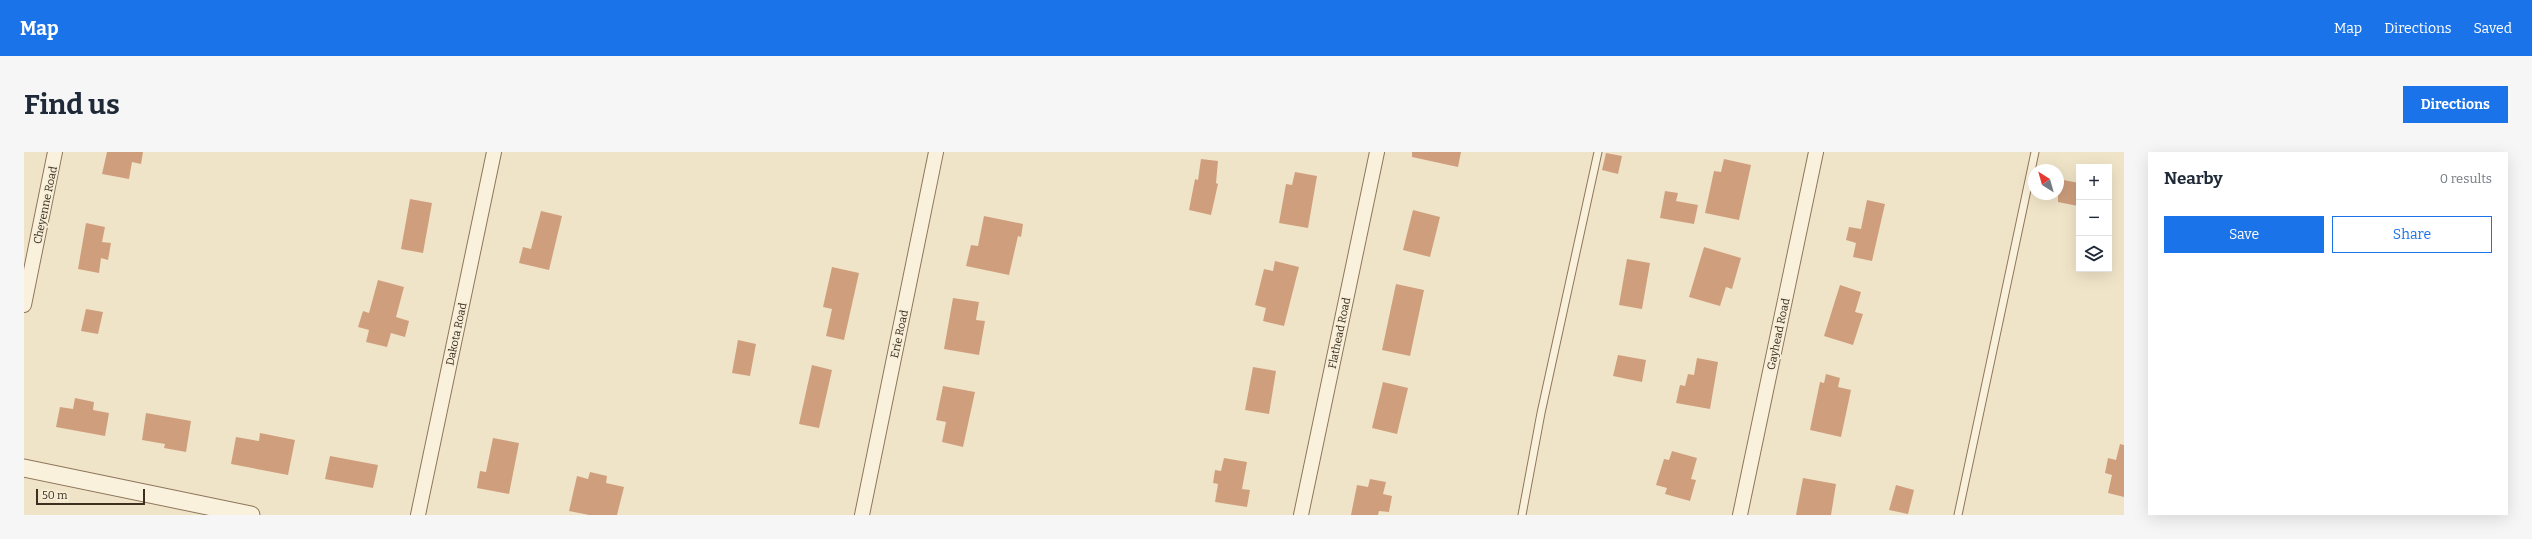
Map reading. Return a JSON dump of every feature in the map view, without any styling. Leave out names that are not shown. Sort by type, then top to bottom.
[{"type":"street","name":"Cheyenne Road","points":[[24,305],[56,152]]},
{"type":"street","name":"Dakota Road","points":[[418,515],[494,152]]},
{"type":"street","name":"Erie Road","points":[[862,515],[936,152]]},
{"type":"street","name":"Flathead Road","points":[[1301,515],[1377,152]]},
{"type":"street","name":"Gayhead Road","points":[[1740,515],[1816,152]]},
{"type":"street","points":[[24,468],[251,515]]},
{"type":"lane","points":[[1522,515],[1541,413],[1598,152]]},
{"type":"lane","points":[[1958,515],[2035,152]]},
{"type":"building","points":[[107,152],[143,152],[141,164],[132,162],[129,179],[102,174]]},
{"type":"building","points":[[1412,152],[1461,152],[1458,167],[1412,157]]},
{"type":"building","points":[[1606,153],[1622,156],[1618,174],[1602,170]]},
{"type":"building","points":[[1201,159],[1218,161],[1216,183],[1218,184],[1211,215],[1189,210],[1195,179],[1198,180]]},
{"type":"building","points":[[1724,159],[1751,165],[1739,220],[1705,213],[1714,171],[1721,172]]},
{"type":"building","points":[[1295,172],[1317,176],[1308,228],[1279,223],[1286,184],[1292,185]]},
{"type":"building","points":[[2064,180],[2076,182],[2076,206],[2058,202],[2058,200],[2064,200]]},
{"type":"building","points":[[1665,191],[1678,193],[1676,201],[1698,205],[1694,224],[1660,218]]},
{"type":"building","points":[[410,199],[432,203],[423,253],[401,249]]},
{"type":"building","points":[[1867,200],[1885,204],[1872,261],[1853,257],[1856,243],[1846,240],[1849,227],[1861,229]]},
{"type":"building","points":[[1413,210],[1440,217],[1430,257],[1403,250]]},
{"type":"building","points":[[541,211],[562,216],[549,270],[519,263],[523,247],[531,249]]},
{"type":"building","points":[[984,216],[1023,224],[1021,237],[1018,236],[1009,275],[966,266],[971,245],[978,246]]},
{"type":"building","points":[[86,223],[105,227],[102,242],[111,243],[108,260],[101,258],[99,273],[78,269]]},
{"type":"building","points":[[1704,247],[1741,258],[1732,289],[1726,287],[1720,306],[1689,297]]},
{"type":"building","points":[[1627,259],[1650,263],[1642,309],[1619,305]]},
{"type":"building","points":[[1275,261],[1299,267],[1284,326],[1263,321],[1266,308],[1255,305],[1264,269],[1273,271]]},
{"type":"building","points":[[832,267],[859,273],[844,340],[826,336],[832,309],[823,307]]},
{"type":"building","points":[[378,280],[404,287],[396,317],[409,321],[405,337],[391,333],[387,347],[366,342],[369,330],[358,327],[363,311],[369,313]]},
{"type":"building","points":[[1396,284],[1424,290],[1410,356],[1382,350]]},
{"type":"building","points":[[1840,285],[1861,292],[1855,312],[1863,314],[1853,345],[1824,336]]},
{"type":"building","points":[[953,298],[979,302],[976,320],[985,321],[979,355],[944,349]]},
{"type":"building","points":[[86,309],[103,312],[98,334],[81,331]]},
{"type":"building","points":[[738,340],[756,344],[750,376],[732,373]]},
{"type":"building","points":[[1618,355],[1646,360],[1642,382],[1613,376]]},
{"type":"building","points":[[1697,358],[1718,362],[1710,409],[1676,403],[1680,385],[1685,386],[1688,374],[1694,375]]},
{"type":"building","points":[[812,365],[832,370],[819,428],[799,424]]},
{"type":"building","points":[[1253,367],[1276,371],[1269,414],[1245,410]]},
{"type":"building","points":[[1826,374],[1840,378],[1838,387],[1851,390],[1841,437],[1810,430],[1820,382],[1824,383]]},
{"type":"building","points":[[1383,382],[1408,388],[1397,434],[1372,428]]},
{"type":"building","points":[[943,386],[975,392],[963,447],[942,442],[946,422],[936,420]]},
{"type":"building","points":[[75,398],[94,402],[93,410],[109,413],[105,436],[56,427],[60,407],[73,409]]},
{"type":"building","points":[[146,413],[191,421],[186,452],[164,448],[165,444],[142,440]]},
{"type":"building","points":[[260,433],[295,440],[288,475],[231,464],[236,437],[259,441]]},
{"type":"building","points":[[493,438],[519,443],[509,494],[477,488],[480,471],[486,472]]},
{"type":"building","points":[[2120,444],[2124,445],[2124,497],[2108,493],[2112,475],[2105,473],[2108,458],[2116,460]]},
{"type":"building","points":[[1672,451],[1697,458],[1691,479],[1696,480],[1690,501],[1665,494],[1667,488],[1656,485],[1664,459],[1669,460]]},
{"type":"building","points":[[330,456],[378,465],[373,488],[325,479]]},
{"type":"building","points":[[1224,458],[1247,462],[1242,489],[1250,490],[1247,507],[1215,502],[1218,484],[1213,483],[1215,470],[1221,471]]},
{"type":"building","points":[[590,472],[607,476],[606,483],[624,487],[617,515],[589,515],[569,511],[577,476],[588,479]]},
{"type":"building","points":[[1803,478],[1836,484],[1831,515],[1796,515]]},
{"type":"building","points":[[1370,479],[1386,482],[1383,494],[1392,496],[1389,512],[1379,511],[1378,515],[1351,515],[1357,485],[1368,487]]},
{"type":"building","points":[[1896,485],[1914,490],[1908,514],[1889,510]]}]
